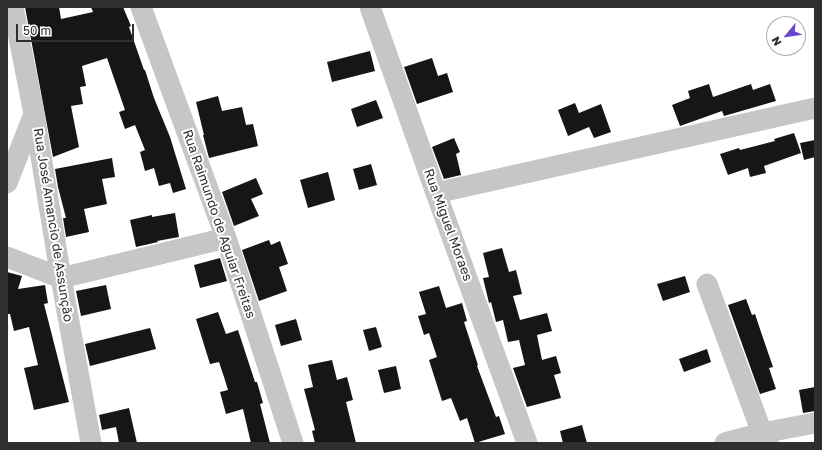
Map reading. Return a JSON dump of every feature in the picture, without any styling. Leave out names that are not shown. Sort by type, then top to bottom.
[{"type":"street","name":"Rua José Amancio de Assunção","points":[[13,7],[34,114],[61,278],[91,443]]},
{"type":"street","name":"Rua Raimundo de Aguiar Freitas","points":[[141,7],[226,238],[293,443]]},
{"type":"street","name":"Rua Miguel Moraes","points":[[370,7],[436,193],[528,443]]},
{"type":"street","points":[[436,193],[815,108]]},
{"type":"street","points":[[7,183],[34,114]]},
{"type":"street","points":[[7,257],[61,278],[226,238]]},
{"type":"street","points":[[707,284],[765,438]]},
{"type":"street","points":[[725,443],[765,438],[815,423]]},
{"type":"building","points":[[25,7],[59,7],[61,19],[93,12],[91,7],[123,7],[131,26],[129,27],[154,98],[170,137],[186,189],[173,193],[170,183],[159,186],[154,168],[145,171],[140,152],[145,150],[135,125],[125,129],[119,112],[125,110],[107,58],[82,66],[86,86],[80,87],[83,104],[71,106],[79,147],[53,157]]},
{"type":"building","points":[[370,51],[375,71],[332,82],[327,62]]},
{"type":"building","points":[[432,58],[438,76],[447,73],[453,92],[417,104],[404,67]]},
{"type":"building","points":[[709,84],[713,97],[751,84],[753,90],[770,84],[776,101],[724,116],[722,111],[680,126],[672,105],[690,98],[688,91]]},
{"type":"building","points":[[218,96],[222,111],[242,107],[246,125],[253,124],[258,146],[209,158],[196,102]]},
{"type":"building","points":[[376,100],[383,118],[357,127],[351,109]]},
{"type":"building","points":[[575,103],[579,113],[601,104],[611,132],[594,138],[589,127],[568,136],[558,110]]},
{"type":"building","points":[[794,133],[801,153],[764,166],[766,173],[750,177],[748,168],[728,175],[720,154],[739,148],[740,150],[775,141],[774,139]]},
{"type":"building","points":[[454,138],[460,152],[456,154],[461,175],[444,179],[432,147]]},
{"type":"building","points":[[815,140],[815,157],[804,160],[800,143]]},
{"type":"building","points":[[112,158],[115,177],[102,179],[107,204],[84,209],[89,232],[66,237],[63,218],[66,218],[55,169]]},
{"type":"building","points":[[371,164],[377,185],[359,190],[353,169]]},
{"type":"building","points":[[328,172],[335,200],[308,208],[300,180]]},
{"type":"building","points":[[256,178],[263,194],[251,199],[259,216],[234,226],[222,192]]},
{"type":"building","points":[[175,213],[179,237],[136,247],[130,220],[152,215],[152,217]]},
{"type":"building","points":[[269,240],[271,245],[280,241],[288,264],[279,267],[287,291],[259,301],[242,250]]},
{"type":"building","points":[[502,248],[509,272],[516,270],[522,294],[513,296],[520,320],[547,313],[552,331],[537,335],[542,360],[556,356],[561,373],[554,375],[561,398],[527,407],[513,368],[525,365],[519,340],[508,342],[503,320],[496,322],[491,302],[489,303],[483,278],[489,277],[483,253]]},
{"type":"building","points":[[220,258],[227,281],[200,288],[194,265]]},
{"type":"building","points":[[7,272],[22,276],[18,289],[45,285],[48,303],[44,304],[69,402],[34,410],[24,368],[38,365],[29,327],[14,331],[10,314],[7,314]]},
{"type":"building","points":[[685,276],[690,292],[663,301],[657,284]]},
{"type":"building","points":[[106,285],[111,309],[81,316],[76,291]]},
{"type":"building","points":[[439,286],[446,308],[462,303],[467,321],[464,322],[478,365],[477,366],[496,417],[499,416],[505,434],[475,443],[467,418],[460,421],[451,398],[442,401],[429,360],[437,357],[429,333],[424,335],[418,316],[426,314],[419,292]]},
{"type":"building","points":[[746,299],[752,315],[755,314],[773,367],[769,368],[776,389],[760,394],[728,305]]},
{"type":"building","points":[[218,312],[226,334],[238,330],[263,403],[260,404],[270,443],[251,443],[243,409],[226,414],[220,392],[228,390],[224,377],[219,362],[210,364],[196,319]]},
{"type":"building","points":[[296,319],[302,340],[281,346],[275,325]]},
{"type":"building","points":[[376,327],[382,347],[369,351],[363,330]]},
{"type":"building","points":[[150,328],[156,349],[90,366],[85,344]]},
{"type":"building","points":[[707,349],[711,362],[684,372],[679,359]]},
{"type":"building","points":[[332,360],[337,380],[347,377],[353,400],[346,402],[356,443],[315,443],[312,431],[315,430],[304,389],[313,387],[308,365]]},
{"type":"building","points":[[396,366],[401,389],[384,393],[378,370]]},
{"type":"building","points":[[815,387],[815,411],[803,413],[799,390]]},
{"type":"building","points":[[129,408],[137,443],[119,443],[116,427],[102,430],[99,415]]},
{"type":"building","points":[[582,425],[587,443],[563,443],[560,431]]}]
